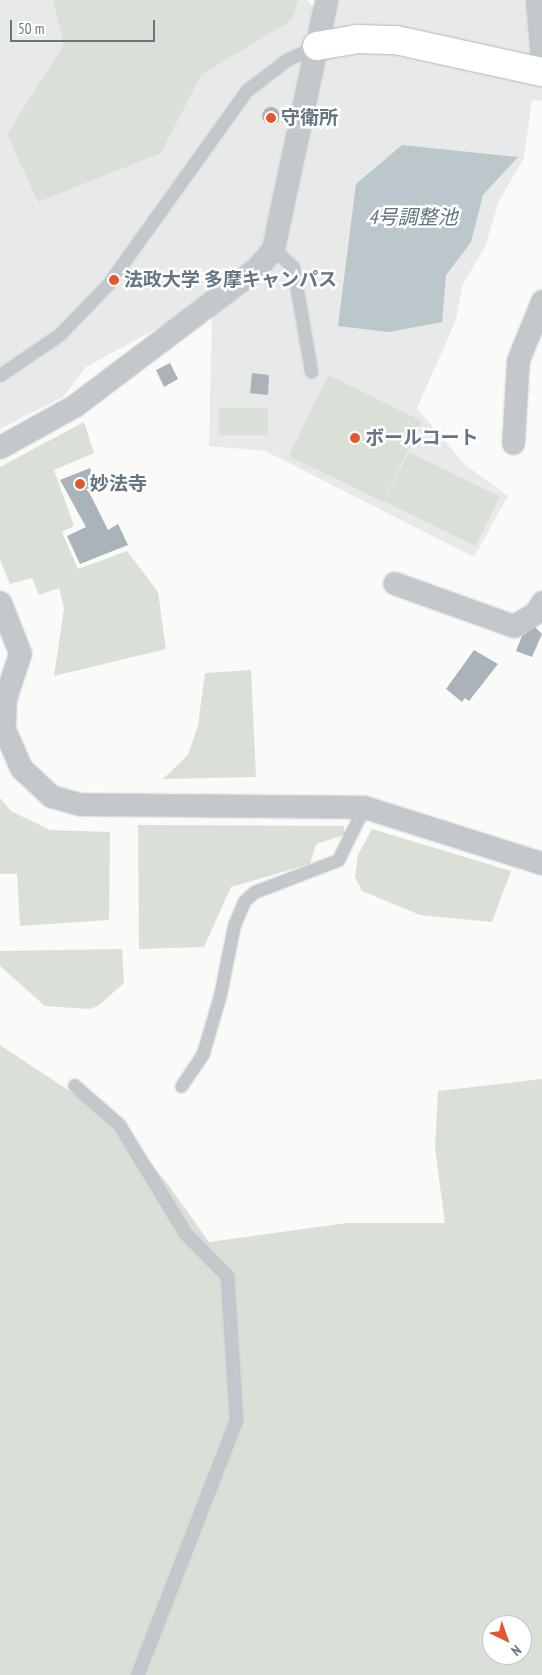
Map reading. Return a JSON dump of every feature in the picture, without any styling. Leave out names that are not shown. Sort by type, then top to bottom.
[{"type":"street","points":[[0,446],[74,406],[257,268],[273,248],[326,0]]},
{"type":"street","points":[[537,0],[542,58]]},
{"type":"street","points":[[317,46],[358,39],[396,40],[542,72]]},
{"type":"street","points":[[513,443],[518,360],[542,301]]},
{"type":"street","points":[[394,583],[514,626],[536,612],[542,602]]},
{"type":"street","points":[[0,602],[20,653],[5,699],[4,729],[21,768],[51,796],[79,804],[364,806],[542,863]]},
{"type":"lane","points":[[0,375],[60,334],[102,291],[247,90],[288,59],[317,46]]},
{"type":"lane","points":[[273,248],[293,267],[311,371]]},
{"type":"lane","points":[[181,1086],[202,1053],[220,995],[234,925],[244,901],[254,892],[338,860],[364,806]]},
{"type":"lane","points":[[74,1085],[119,1124],[186,1233],[227,1276],[236,1420],[138,1675]]},
{"type":"shaded area","name":"法政大学 多摩キャンパス","points":[[0,0],[307,0],[312,6],[333,9],[336,0],[529,0],[542,39],[542,101],[532,100],[524,158],[499,201],[485,247],[462,286],[456,320],[417,408],[464,464],[508,496],[474,557],[265,451],[209,446],[212,313],[276,264],[289,226],[317,79],[283,160],[263,241],[251,260],[169,322],[86,367],[63,397],[0,429]]},
{"type":"shaded area","points":[[53,0],[298,0],[292,20],[201,75],[161,153],[38,202],[7,134],[64,45]]},
{"type":"shaded area","name":"ボールコート","points":[[328,375],[422,421],[383,502],[289,456]]},
{"type":"shaded area","points":[[219,408],[268,408],[268,435],[219,435]]},
{"type":"shaded area","points":[[84,422],[94,453],[54,470],[74,526],[62,532],[78,569],[127,551],[158,592],[166,649],[54,676],[64,609],[59,588],[39,595],[32,578],[10,584],[0,560],[0,467]]},
{"type":"shaded area","points":[[409,452],[500,497],[475,546],[384,501]]},
{"type":"shaded area","points":[[251,670],[256,777],[163,779],[188,755],[198,725],[205,673]]},
{"type":"shaded area","points":[[0,798],[11,811],[50,830],[110,832],[109,920],[20,926],[17,874],[0,874]]},
{"type":"shaded area","points":[[138,825],[344,826],[345,835],[316,844],[310,864],[231,887],[204,947],[139,949]]},
{"type":"shaded area","points":[[372,829],[511,871],[492,922],[420,915],[362,891],[355,877],[358,855]]},
{"type":"shaded area","points":[[122,949],[124,983],[98,1006],[89,1009],[45,1006],[0,966],[0,951]]},
{"type":"shaded area","points":[[0,1045],[119,1124],[167,1183],[209,1242],[347,1223],[445,1223],[435,1148],[438,1091],[542,1079],[542,1675],[0,1675]]},
{"type":"water","name":"4号調整池","points":[[402,145],[518,157],[483,195],[471,242],[446,275],[442,322],[389,332],[338,326],[356,184]]},
{"type":"building","name":"守衛所","points":[[271,107],[277,110],[280,116],[277,122],[271,125],[265,122],[262,116],[265,110]]},
{"type":"building","points":[[170,363],[178,379],[164,387],[156,370]]},
{"type":"building","points":[[252,373],[269,375],[268,395],[250,393]]},
{"type":"building","points":[[90,468],[98,489],[89,492],[108,530],[118,524],[128,545],[80,564],[67,536],[86,527],[60,480]]},
{"type":"building","points":[[535,627],[542,634],[532,657],[516,651],[522,636]]},
{"type":"building","points":[[474,650],[498,664],[469,701],[465,698],[462,702],[446,689]]},
{"type":"place","name":"守衛所","points":[[271,118]]},
{"type":"place","name":"法政大学 多摩キャンパス","points":[[114,280]]},
{"type":"place","name":"ボールコート","points":[[355,438]]},
{"type":"place","name":"妙法寺","points":[[80,484]]}]
